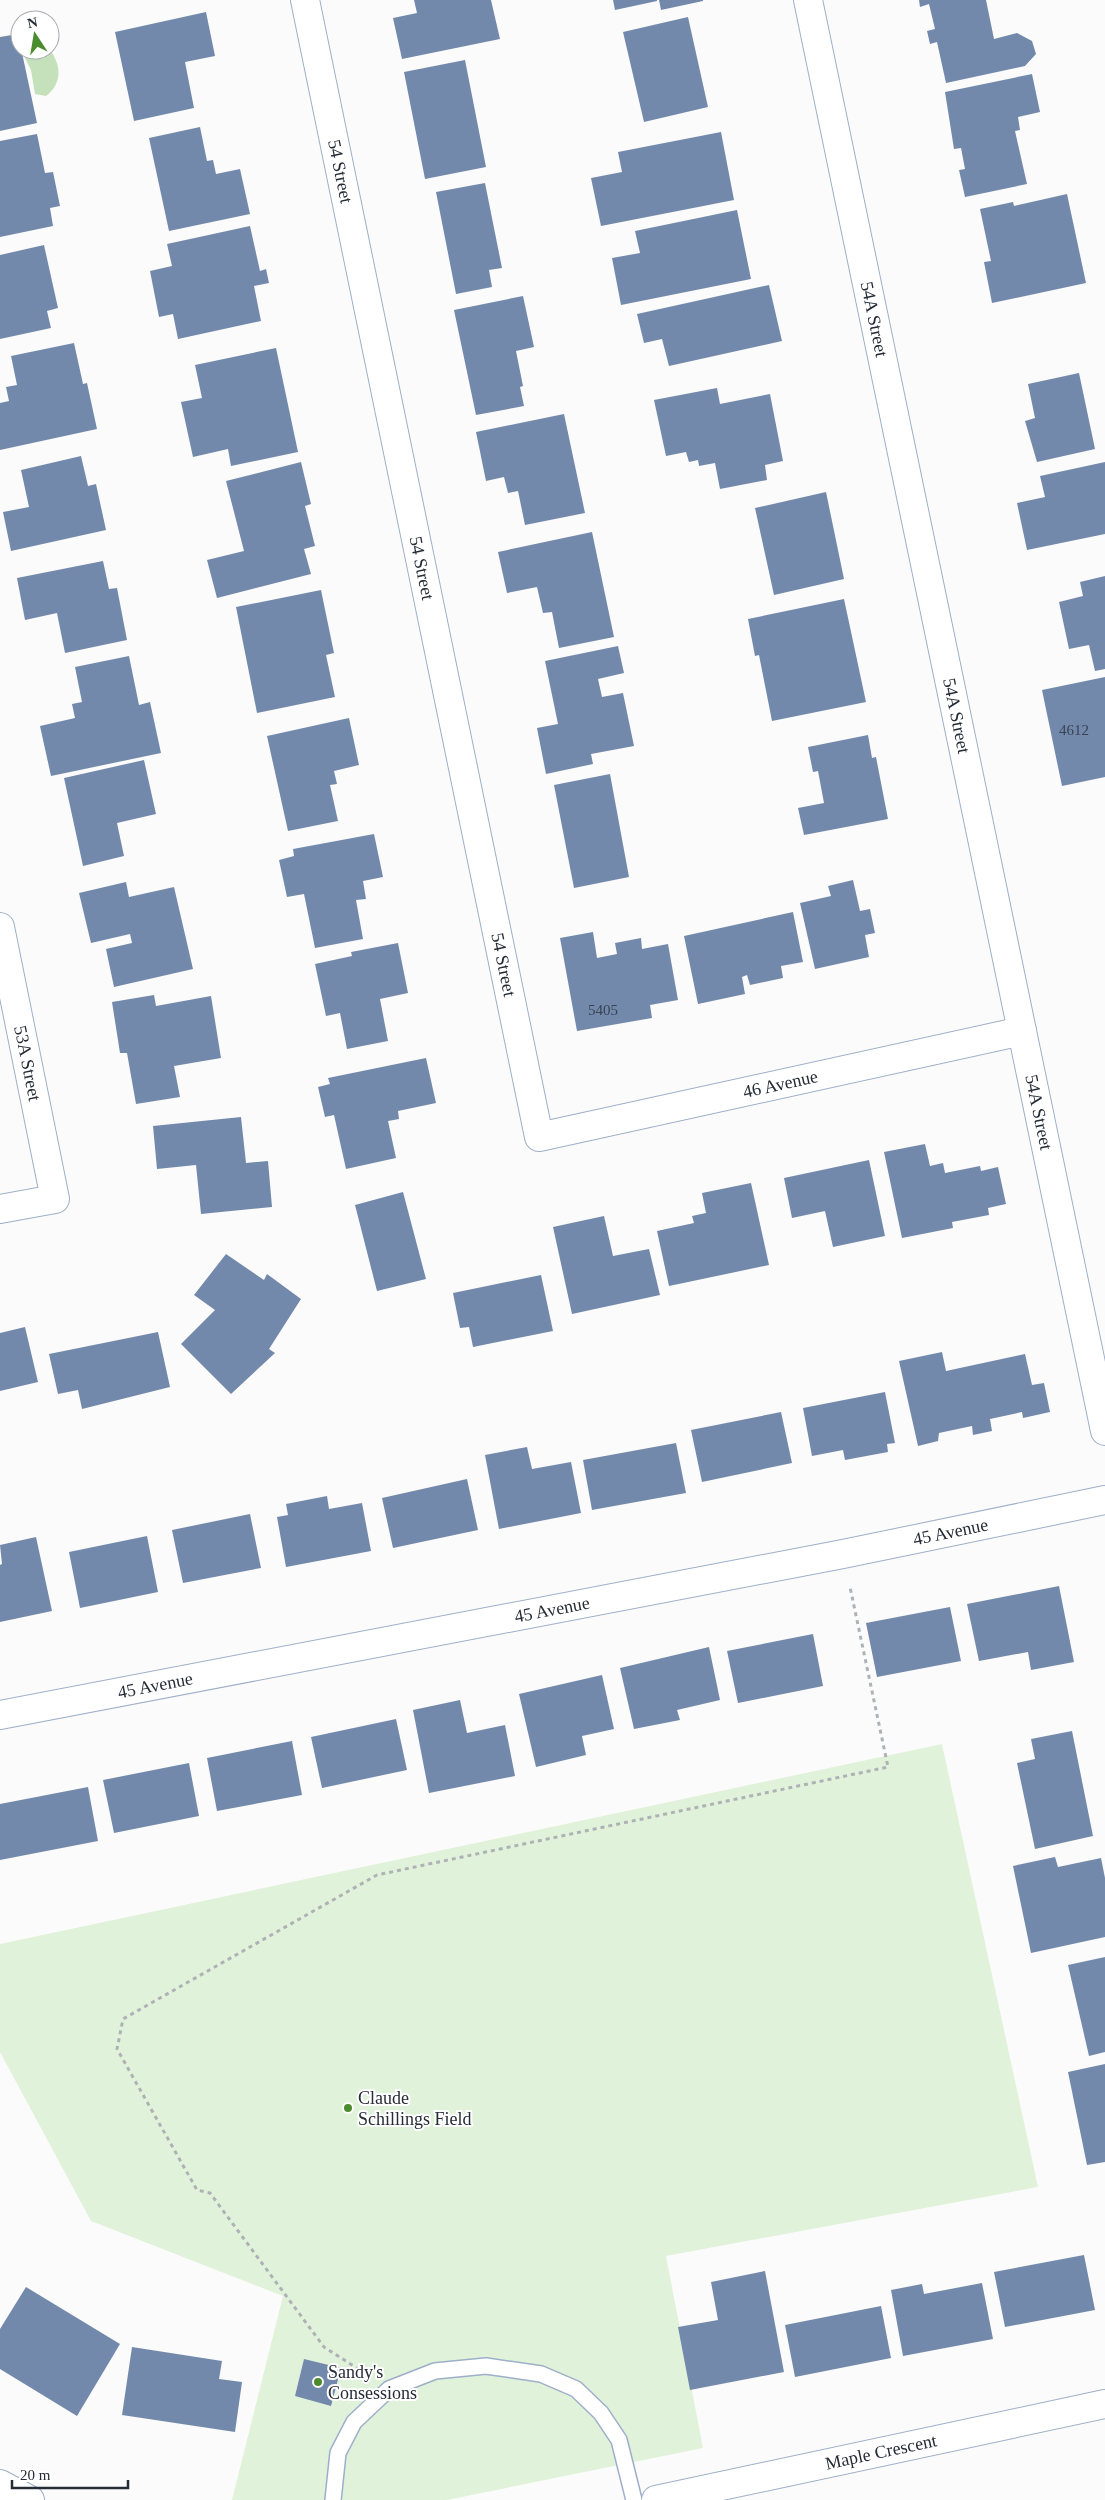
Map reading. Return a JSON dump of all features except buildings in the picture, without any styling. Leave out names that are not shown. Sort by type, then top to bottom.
[{"type":"street","name":"54 Street","points":[[305,0],[539,1137]]},
{"type":"street","name":"54A Street","points":[[808,0],[1105,1431]]},
{"type":"street","name":"53A Street","points":[[0,927],[55,1199],[0,1210]]},
{"type":"street","name":"46 Avenue","points":[[539,1137],[1022,1031]]},
{"type":"street","name":"45 Avenue","points":[[0,1715],[843,1554],[1105,1500]]},
{"type":"street","name":"Maple Crescent","points":[[656,2500],[1105,2404]]},
{"type":"street","points":[[0,2484],[30,2500]]},
{"type":"lane","points":[[333,2500],[338,2453],[354,2422],[389,2389],[436,2371],[486,2366],[541,2374],[576,2390],[601,2413],[619,2440],[634,2500]]},
{"type":"path","points":[[389,2389],[324,2347],[210,2193],[197,2190],[117,2049],[123,2019],[377,1875],[888,1767],[843,1554]]},
{"type":"shaded area","points":[[26,60],[56,60],[59,74],[55,86],[46,96],[35,94],[31,70]]},
{"type":"shaded area","points":[[942,1744],[1038,2187],[666,2256],[703,2448],[447,2500],[232,2500],[283,2296],[91,2221],[0,2052],[0,1944]]},
{"type":"place","name":"Claude Schillings Field","points":[[348,2108]]},
{"type":"place","name":"Sandy's Consessions","points":[[318,2382]]}]
